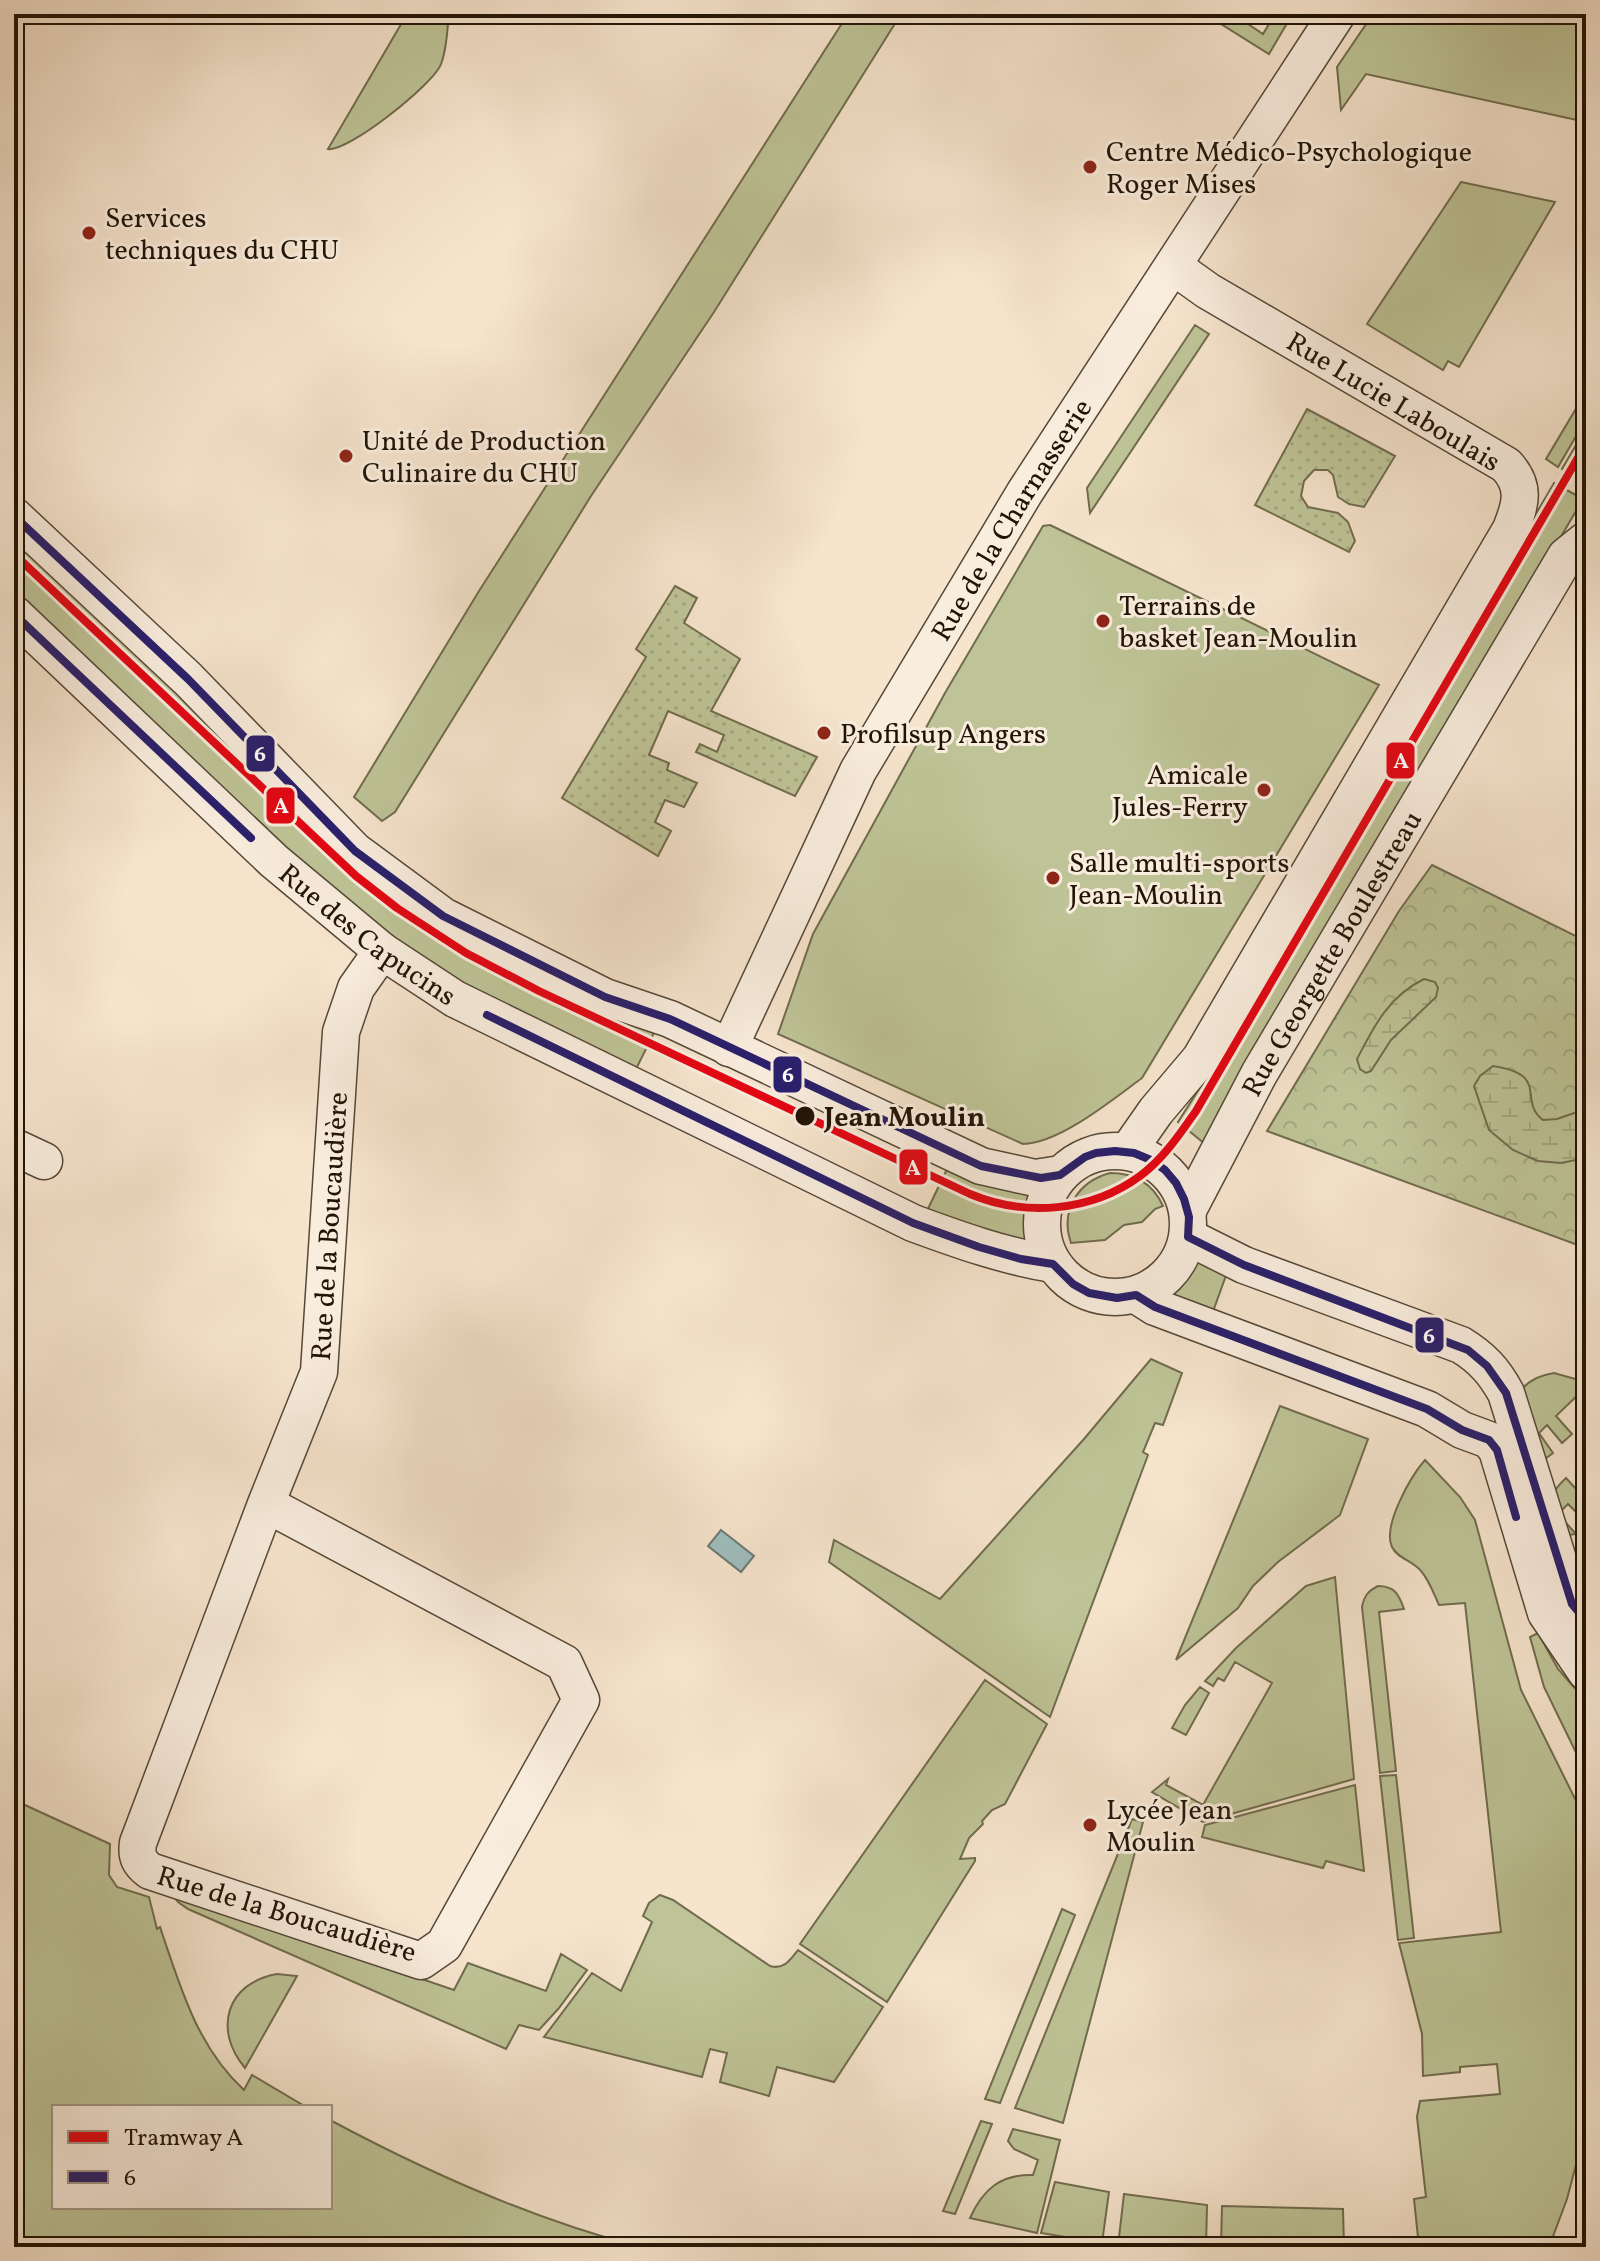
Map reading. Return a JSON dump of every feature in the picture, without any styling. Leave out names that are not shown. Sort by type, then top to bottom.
[{"type":"street","name":"Rue de la Charnasserie","points":[[729,1048],[858,771],[1025,492],[1337,14]]},
{"type":"street","name":"Rue Lucie Laboulais","points":[[1128,1151],[1156,1111],[1200,1059],[1511,529],[1521,502],[1519,485],[1506,465],[1217,297],[1173,266]]},
{"type":"street","name":"Rue des Capucins","points":[[14,516],[188,679],[355,851],[443,916],[605,997],[670,1019],[981,1166],[1035,1178],[1061,1174]]},
{"type":"street","name":"Rue Georgette Boulestreau","points":[[1188,1224],[1259,1074],[1566,556],[1586,540]]},
{"type":"street","name":"Rue des Capucins","points":[[15,617],[274,861],[382,951],[455,999],[913,1223],[993,1251],[1053,1264],[1066,1278],[1089,1293],[1117,1298],[1136,1295],[1155,1307],[1427,1409],[1462,1430],[1489,1440],[1497,1450],[1546,1613],[1586,1672]]},
{"type":"street","name":"Rue de la Boucaudière","points":[[266,1504],[564,1663],[581,1700],[444,1945],[421,1961],[157,1874],[143,1866],[139,1859],[138,1843],[266,1504],[319,1372],[341,1032],[356,988],[382,951]]},
{"type":"street","points":[[1053,1264],[1043,1237],[1043,1209],[1051,1187],[1075,1162],[1091,1154],[1128,1151],[1156,1162],[1169,1173],[1181,1191],[1188,1224],[1182,1254],[1173,1270],[1152,1288],[1136,1295]]},
{"type":"street","points":[[1188,1224],[1244,1265],[1461,1345],[1482,1359],[1497,1376],[1506,1393],[1572,1604],[1586,1621]]},
{"type":"green space","points":[[407,14],[449,14],[441,64],[423,86],[389,116],[353,140],[328,149]]},
{"type":"green space","points":[[848,14],[901,14],[714,312],[591,496],[395,812],[382,821],[354,797],[479,591]]},
{"type":"green space","points":[[1205,14],[1245,14],[1242,20],[1263,34],[1275,14],[1289,20],[1269,54]]},
{"type":"green space","points":[[1373,14],[1586,14],[1586,122],[1366,74],[1341,110],[1337,67]]},
{"type":"green space","points":[[1461,182],[1555,202],[1459,367],[1448,361],[1443,370],[1367,324]]},
{"type":"green space","points":[[1195,325],[1209,334],[1090,513],[1087,488]]},
{"type":"green space","points":[[1586,392],[1586,419],[1558,467],[1546,459]]},
{"type":"green space","points":[[1307,409],[1395,456],[1364,507],[1349,504],[1338,497],[1333,475],[1328,470],[1314,470],[1304,481],[1301,496],[1308,507],[1338,513],[1348,522],[1355,541],[1349,552],[1255,505]]},
{"type":"green space","points":[[1586,428],[1586,483],[1562,469]]},
{"type":"green space","points":[[1554,483],[1583,499],[1205,1144],[1178,1122]]},
{"type":"green space","points":[[1050,525],[1379,685],[1142,1078],[1069,1128],[1038,1142],[1023,1144],[778,1034],[813,934],[945,693],[1043,526]]},
{"type":"green space","points":[[14,536],[253,764],[250,769],[256,774],[507,963],[654,1033],[635,1071],[440,974],[282,852],[14,596]]},
{"type":"green space","points":[[675,586],[697,598],[684,623],[740,659],[711,711],[817,757],[795,796],[696,752],[700,744],[717,752],[724,735],[668,711],[649,755],[669,763],[667,770],[697,783],[684,807],[665,800],[655,822],[671,831],[658,856],[562,798],[646,657],[636,649]]},
{"type":"green space","points":[[1432,865],[1586,941],[1586,1248],[1267,1131],[1399,911]]},
{"type":"green space","points":[[1424,979],[1435,982],[1438,988],[1436,997],[1391,1040],[1371,1071],[1366,1073],[1360,1069],[1357,1059],[1376,1024],[1401,994]]},
{"type":"green space","points":[[1493,1066],[1522,1075],[1530,1089],[1532,1104],[1543,1120],[1557,1119],[1586,1109],[1586,1158],[1561,1163],[1538,1161],[1513,1150],[1489,1130],[1474,1086],[1480,1076]]},
{"type":"green space","points":[[949,1165],[1030,1191],[1025,1218],[1028,1246],[925,1215]]},
{"type":"green space","points":[[1110,1173],[1142,1181],[1163,1206],[1155,1209],[1142,1222],[1124,1225],[1105,1240],[1071,1243],[1068,1220],[1074,1199],[1088,1183]]},
{"type":"green space","points":[[1198,1259],[1228,1270],[1211,1317],[1163,1299],[1179,1287]]},
{"type":"green space","points":[[1151,1359],[1182,1373],[1163,1425],[1155,1423],[1143,1452],[1148,1455],[1050,1717],[829,1562],[834,1540],[940,1599],[1084,1439]]},
{"type":"green space","points":[[1554,1373],[1586,1382],[1586,1390],[1556,1416],[1572,1434],[1562,1443],[1547,1425],[1539,1433],[1553,1453],[1545,1459],[1521,1390],[1536,1378]]},
{"type":"green space","points":[[1280,1406],[1368,1439],[1340,1515],[1278,1562],[1253,1586],[1238,1608],[1176,1660]]},
{"type":"green space","points":[[1425,1460],[1460,1497],[1475,1520],[1521,1690],[1586,1821],[1586,2127],[1567,2199],[1549,2247],[1419,2247],[1414,2199],[1426,2197],[1417,2117],[1420,2101],[1500,2094],[1497,2064],[1460,2067],[1460,2072],[1423,2076],[1422,2034],[1399,1943],[1501,1932],[1465,1603],[1439,1605],[1424,1575],[1394,1551],[1390,1538],[1394,1514]]},
{"type":"green space","points":[[1566,1478],[1586,1500],[1586,1522],[1568,1504],[1558,1514],[1576,1534],[1568,1535],[1559,1531],[1551,1502],[1554,1491]]},
{"type":"green space","points":[[1335,1577],[1354,1779],[1203,1822],[1152,1792],[1168,1779],[1166,1785],[1203,1805],[1272,1683],[1235,1662],[1224,1681],[1218,1678],[1213,1686],[1205,1681],[1236,1648],[1306,1586]]},
{"type":"green space","points":[[1378,1586],[1396,1592],[1404,1609],[1379,1612],[1396,1771],[1380,1773],[1362,1607],[1367,1594]]},
{"type":"green space","points":[[1538,1633],[1558,1669],[1586,1701],[1586,1773],[1544,1687],[1530,1637]]},
{"type":"green space","points":[[985,1680],[1047,1724],[1005,1804],[992,1810],[969,1838],[960,1859],[975,1858],[975,1861],[887,2002],[800,1944]]},
{"type":"green space","points":[[1200,1687],[1209,1693],[1186,1735],[1172,1728]]},
{"type":"green space","points":[[1396,1775],[1414,1938],[1398,1940],[1380,1776]]},
{"type":"green space","points":[[1355,1785],[1364,1871],[1326,1861],[1323,1868],[1202,1837],[1205,1825]]},
{"type":"green space","points":[[14,1800],[110,1844],[109,1875],[117,1887],[149,1897],[157,1929],[160,1927],[183,1993],[214,2055],[244,2090],[252,2075],[303,2105],[52,2105],[52,2209],[332,2209],[332,2121],[482,2193],[560,2223],[640,2247],[14,2247]]},
{"type":"green space","points":[[1132,1819],[1143,1822],[1063,2123],[1015,2108]]},
{"type":"green space","points":[[172,1894],[454,1990],[468,1963],[546,1991],[561,1954],[587,1970],[539,2030],[519,2025],[506,2049],[188,1909]]},
{"type":"green space","points":[[660,1895],[673,1900],[770,1966],[783,1965],[798,1950],[883,2007],[834,2082],[777,2067],[769,2096],[720,2082],[727,2053],[710,2049],[702,2077],[544,2037],[592,1973],[621,1991],[652,1922],[643,1916],[649,1903]]},
{"type":"green space","points":[[1062,1909],[1075,1915],[1000,2103],[985,2099]]},
{"type":"green space","points":[[277,1974],[297,1976],[245,2068],[229,2039],[230,2010],[246,1987]]},
{"type":"green space","points":[[981,2121],[992,2124],[955,2214],[943,2211]]},
{"type":"green space","points":[[1013,2129],[1060,2140],[1037,2233],[970,2218],[994,2185],[1011,2177],[1033,2175],[1038,2160],[1014,2149],[1008,2141]]},
{"type":"green space","points":[[1055,2182],[1109,2192],[1102,2243],[1041,2233]]},
{"type":"green space","points":[[1124,2194],[1207,2205],[1206,2247],[1118,2246]]},
{"type":"green space","points":[[1222,2206],[1343,2209],[1344,2247],[1221,2247]]},
{"type":"water","points":[[721,1530],[754,1556],[741,1572],[708,1546]]},
{"type":"tram line","name":"A","points":[[14,554],[356,876],[397,908],[466,953],[539,991],[970,1194],[1013,1206],[1057,1207],[1100,1197],[1140,1176],[1164,1154],[1196,1111],[1586,444]]},
{"type":"transit line","name":"6","points":[[14,516],[188,679],[355,851],[443,916],[605,997],[670,1019],[981,1166],[1041,1178],[1060,1175],[1096,1153],[1134,1153],[1151,1160],[1165,1170],[1184,1199],[1189,1217],[1188,1237],[1244,1265],[1468,1350],[1487,1366],[1506,1393],[1572,1604],[1586,1621]]},
{"type":"transit line","name":"6","points":[[14,614],[251,838]]},
{"type":"transit line","name":"6","points":[[487,1015],[913,1223],[979,1247],[1053,1264],[1073,1284],[1089,1293],[1117,1298],[1136,1295],[1155,1307],[1427,1409],[1462,1430],[1489,1440],[1497,1450],[1516,1517]]},
{"type":"place","name":"Centre Médico-Psychologique Roger Mises","points":[[1090,167]]},
{"type":"place","name":"Services techniques du CHU","points":[[89,233]]},
{"type":"place","name":"Unité de Production Culinaire du CHU","points":[[346,456]]},
{"type":"place","name":"Terrains de basket Jean-Moulin","points":[[1103,621]]},
{"type":"place","name":"Profilsup Angers","points":[[824,733]]},
{"type":"place","name":"Amicale Jules-Ferry","points":[[1264,790]]},
{"type":"place","name":"Salle multi-sports Jean-Moulin","points":[[1053,878]]},
{"type":"place","name":"Jean Moulin","points":[[805,1116]]},
{"type":"place","name":"Lycée Jean Moulin","points":[[1090,1825]]}]
